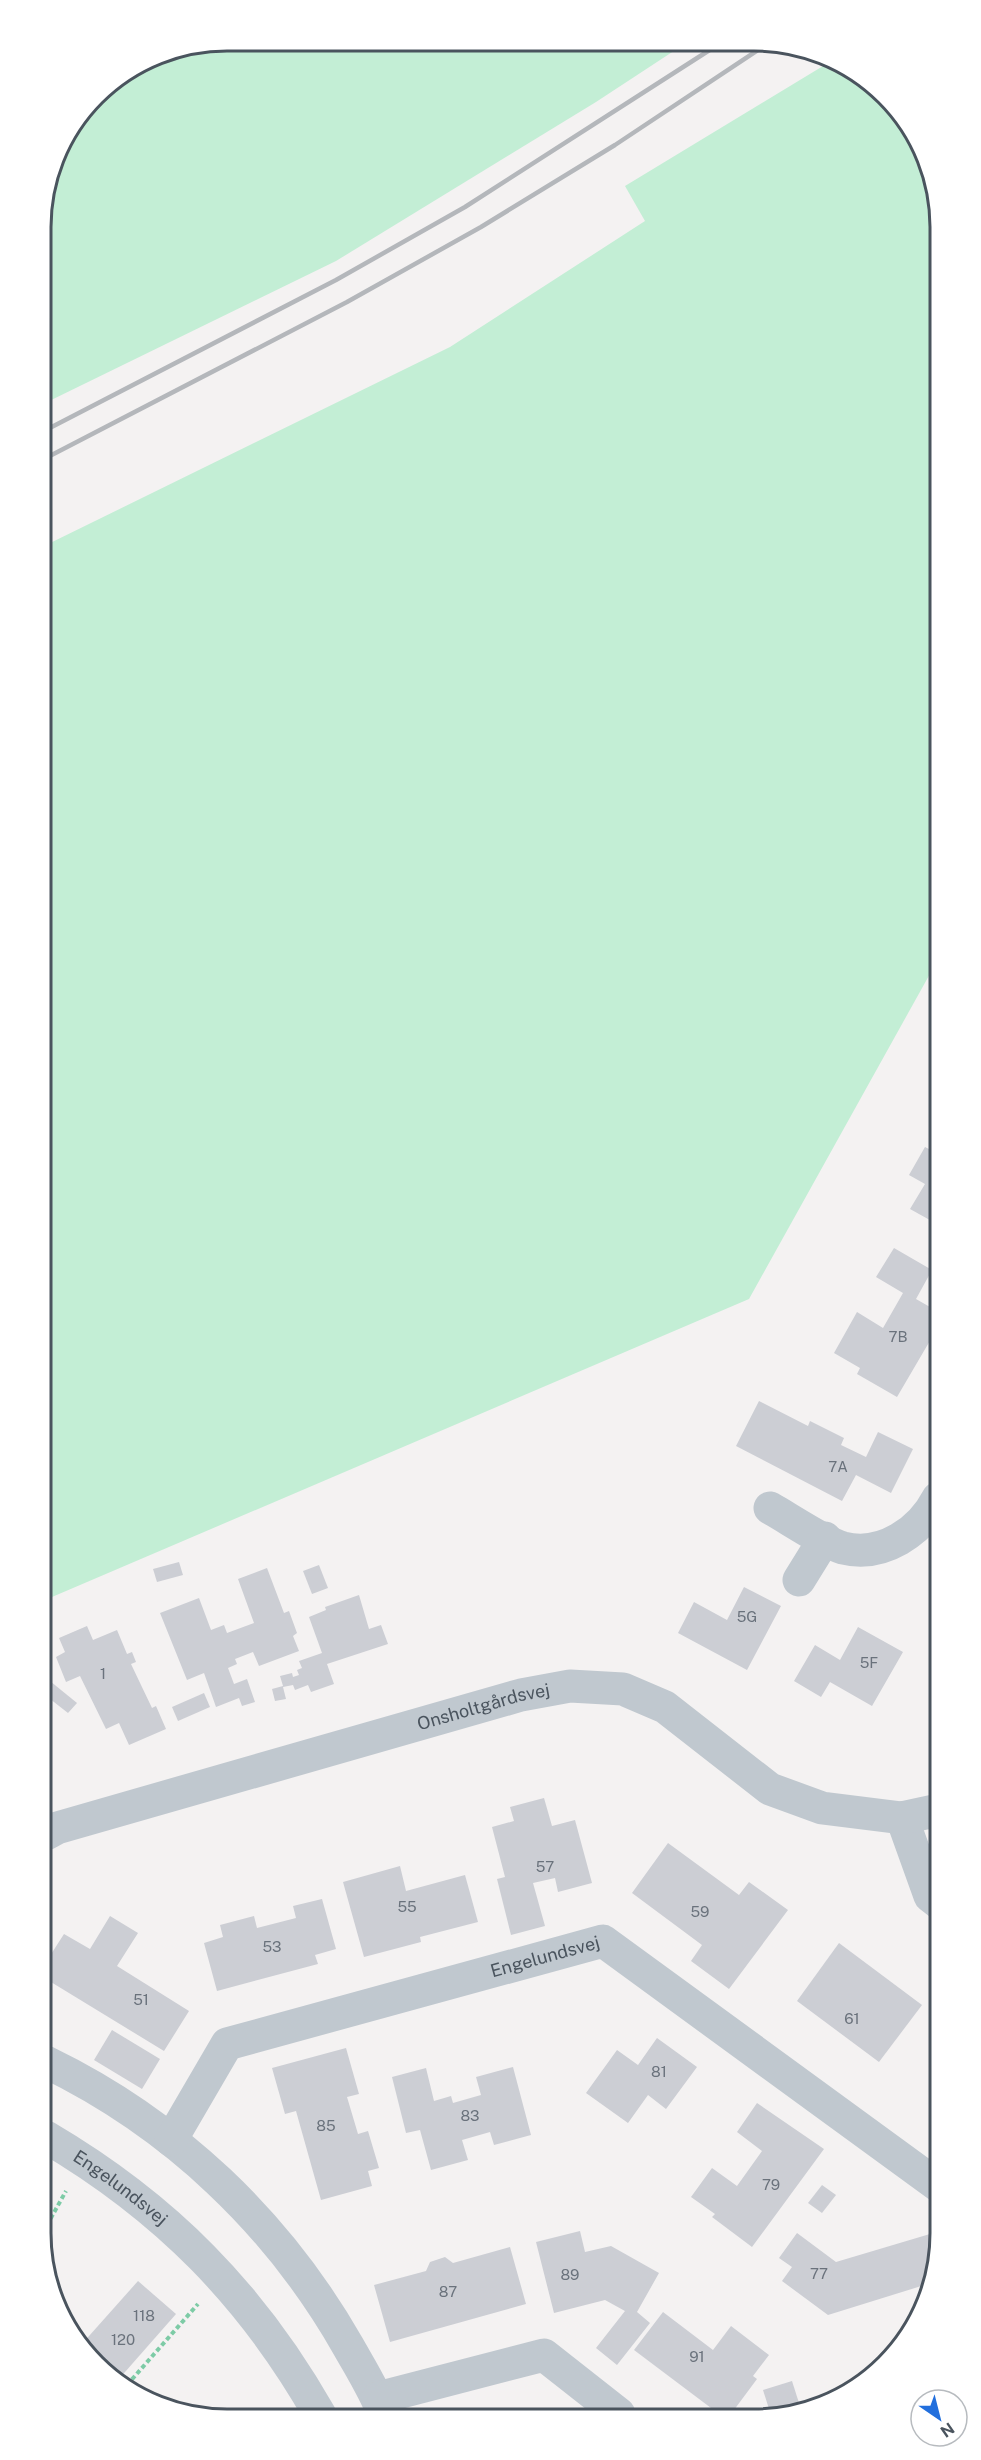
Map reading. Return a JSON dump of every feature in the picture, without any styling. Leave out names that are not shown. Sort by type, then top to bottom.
[{"type":"street","points":[[770,1508],[843,1548],[867,1549],[890,1544],[911,1533],[930,1512]]},
{"type":"street","points":[[799,1580],[825,1538]]},
{"type":"street","name":"Onsholtgårdsvej","points":[[51,1831],[521,1695],[570,1686],[623,1689],[665,1707],[770,1789],[822,1808],[902,1818],[930,1812]]},
{"type":"street","points":[[902,1818],[930,1896]]},
{"type":"street","name":"Engelundsvej","points":[[171,2140],[227,2044],[603,1941],[930,2180]]},
{"type":"street","points":[[51,2064],[83,2080],[171,2140],[231,2190],[280,2246],[325,2306],[381,2407],[544,2355],[613,2409]]},
{"type":"street","name":"Engelundsvej","points":[[51,2140],[85,2160],[134,2195],[181,2234],[223,2277],[263,2326],[299,2378],[317,2409]]},
{"type":"path","points":[[131,2380],[223,2277]]},
{"type":"green space","points":[[227,51],[674,51],[596,102],[336,261],[51,400],[51,215],[57,181],[69,149],[87,120],[102,102],[139,75],[170,60],[193,54]]},
{"type":"green space","points":[[824,66],[852,81],[886,111],[900,129],[917,160],[924,181],[930,227],[930,974],[749,1299],[51,1597],[51,543],[450,347],[645,221],[625,186]]},
{"type":"building","points":[[925,1147],[930,1150],[930,1220],[910,1209],[925,1184],[909,1175]]},
{"type":"building","points":[[894,1248],[930,1269],[930,1274],[916,1299],[930,1307],[930,1341],[897,1397],[857,1374],[860,1368],[834,1353],[857,1312],[883,1328],[903,1293],[876,1277]]},
{"type":"building","points":[[759,1401],[808,1426],[810,1421],[844,1438],[841,1445],[866,1457],[878,1432],[913,1449],[891,1493],[856,1475],[842,1501],[736,1446]]},
{"type":"building","points":[[179,1562],[183,1575],[157,1582],[153,1569]]},
{"type":"building","points":[[319,1565],[328,1588],[312,1594],[303,1571]]},
{"type":"building","points":[[267,1568],[284,1613],[289,1611],[297,1633],[293,1636],[299,1651],[259,1666],[253,1652],[235,1659],[237,1664],[228,1668],[234,1684],[247,1679],[255,1702],[242,1706],[239,1698],[216,1707],[204,1673],[187,1680],[160,1613],[199,1598],[211,1630],[224,1625],[227,1633],[254,1623],[238,1579]]},
{"type":"building","points":[[744,1587],[781,1606],[747,1670],[678,1633],[694,1602],[727,1620]]},
{"type":"building","points":[[359,1595],[369,1629],[381,1625],[388,1644],[327,1664],[334,1684],[311,1692],[308,1685],[295,1690],[293,1685],[283,1687],[286,1699],[275,1701],[272,1689],[283,1686],[280,1676],[292,1673],[293,1677],[299,1675],[297,1670],[302,1668],[299,1661],[322,1653],[309,1617],[326,1610],[325,1607]]},
{"type":"building","points":[[87,1626],[93,1640],[117,1630],[127,1654],[132,1652],[136,1662],[131,1664],[152,1708],[156,1706],[166,1729],[129,1745],[119,1723],[106,1729],[80,1676],[66,1682],[56,1657],[65,1652],[59,1638]]},
{"type":"building","points":[[858,1627],[903,1652],[872,1706],[830,1682],[821,1697],[794,1681],[815,1645],[840,1660]]},
{"type":"building","points":[[51,1682],[77,1703],[68,1713],[51,1700]]},
{"type":"building","points":[[204,1693],[210,1707],[178,1721],[172,1707]]},
{"type":"building","points":[[544,1798],[552,1826],[575,1820],[592,1883],[558,1892],[555,1878],[533,1883],[545,1926],[511,1935],[497,1879],[505,1877],[492,1827],[514,1821],[510,1807]]},
{"type":"building","points":[[668,1843],[739,1895],[749,1882],[788,1910],[729,1989],[691,1961],[702,1945],[632,1893]]},
{"type":"building","points":[[400,1866],[406,1891],[465,1875],[478,1922],[420,1937],[421,1942],[364,1957],[343,1882]]},
{"type":"building","points":[[322,1899],[336,1949],[315,1955],[318,1964],[217,1991],[204,1943],[223,1937],[220,1925],[254,1916],[257,1928],[296,1918],[293,1906]]},
{"type":"building","points":[[110,1916],[138,1933],[117,1966],[189,2011],[164,2051],[51,1982],[51,1954],[64,1934],[90,1949]]},
{"type":"building","points":[[839,1943],[922,2005],[879,2062],[797,2001]]},
{"type":"building","points":[[112,2030],[160,2059],[142,2089],[94,2060]]},
{"type":"building","points":[[657,2038],[697,2067],[666,2109],[648,2095],[628,2123],[586,2093],[617,2050],[638,2065]]},
{"type":"building","points":[[346,2048],[359,2094],[347,2097],[358,2134],[368,2131],[379,2168],[368,2171],[372,2186],[321,2200],[296,2111],[285,2114],[272,2068]]},
{"type":"building","points":[[513,2067],[531,2135],[494,2145],[490,2132],[462,2140],[468,2160],[431,2170],[420,2130],[406,2133],[392,2077],[426,2068],[434,2101],[451,2096],[453,2103],[481,2095],[476,2077]]},
{"type":"building","points":[[757,2103],[824,2149],[752,2247],[712,2217],[715,2214],[691,2197],[712,2168],[737,2186],[762,2151],[737,2132]]},
{"type":"building","points":[[822,2185],[836,2195],[822,2213],[808,2203]]},
{"type":"building","points":[[580,2231],[585,2252],[611,2246],[659,2273],[637,2312],[650,2323],[617,2365],[596,2348],[625,2311],[605,2300],[554,2313],[536,2242]]},
{"type":"building","points":[[797,2233],[836,2262],[930,2234],[927,2267],[922,2286],[828,2315],[782,2281],[792,2267],[779,2258]]},
{"type":"building","points":[[510,2247],[526,2304],[390,2342],[374,2285],[426,2271],[430,2262],[445,2257],[453,2263]]},
{"type":"building","points":[[138,2281],[176,2314],[123,2375],[102,2358],[86,2339]]},
{"type":"building","points":[[663,2312],[713,2350],[731,2326],[769,2355],[753,2376],[757,2379],[735,2409],[712,2409],[634,2350]]},
{"type":"building","points":[[792,2381],[799,2403],[769,2408],[763,2390]]},
{"type":"railway","points":[[51,427],[336,280],[465,207],[708,51]]},
{"type":"railway","points":[[51,455],[347,302],[481,227],[615,145],[756,51]]}]
